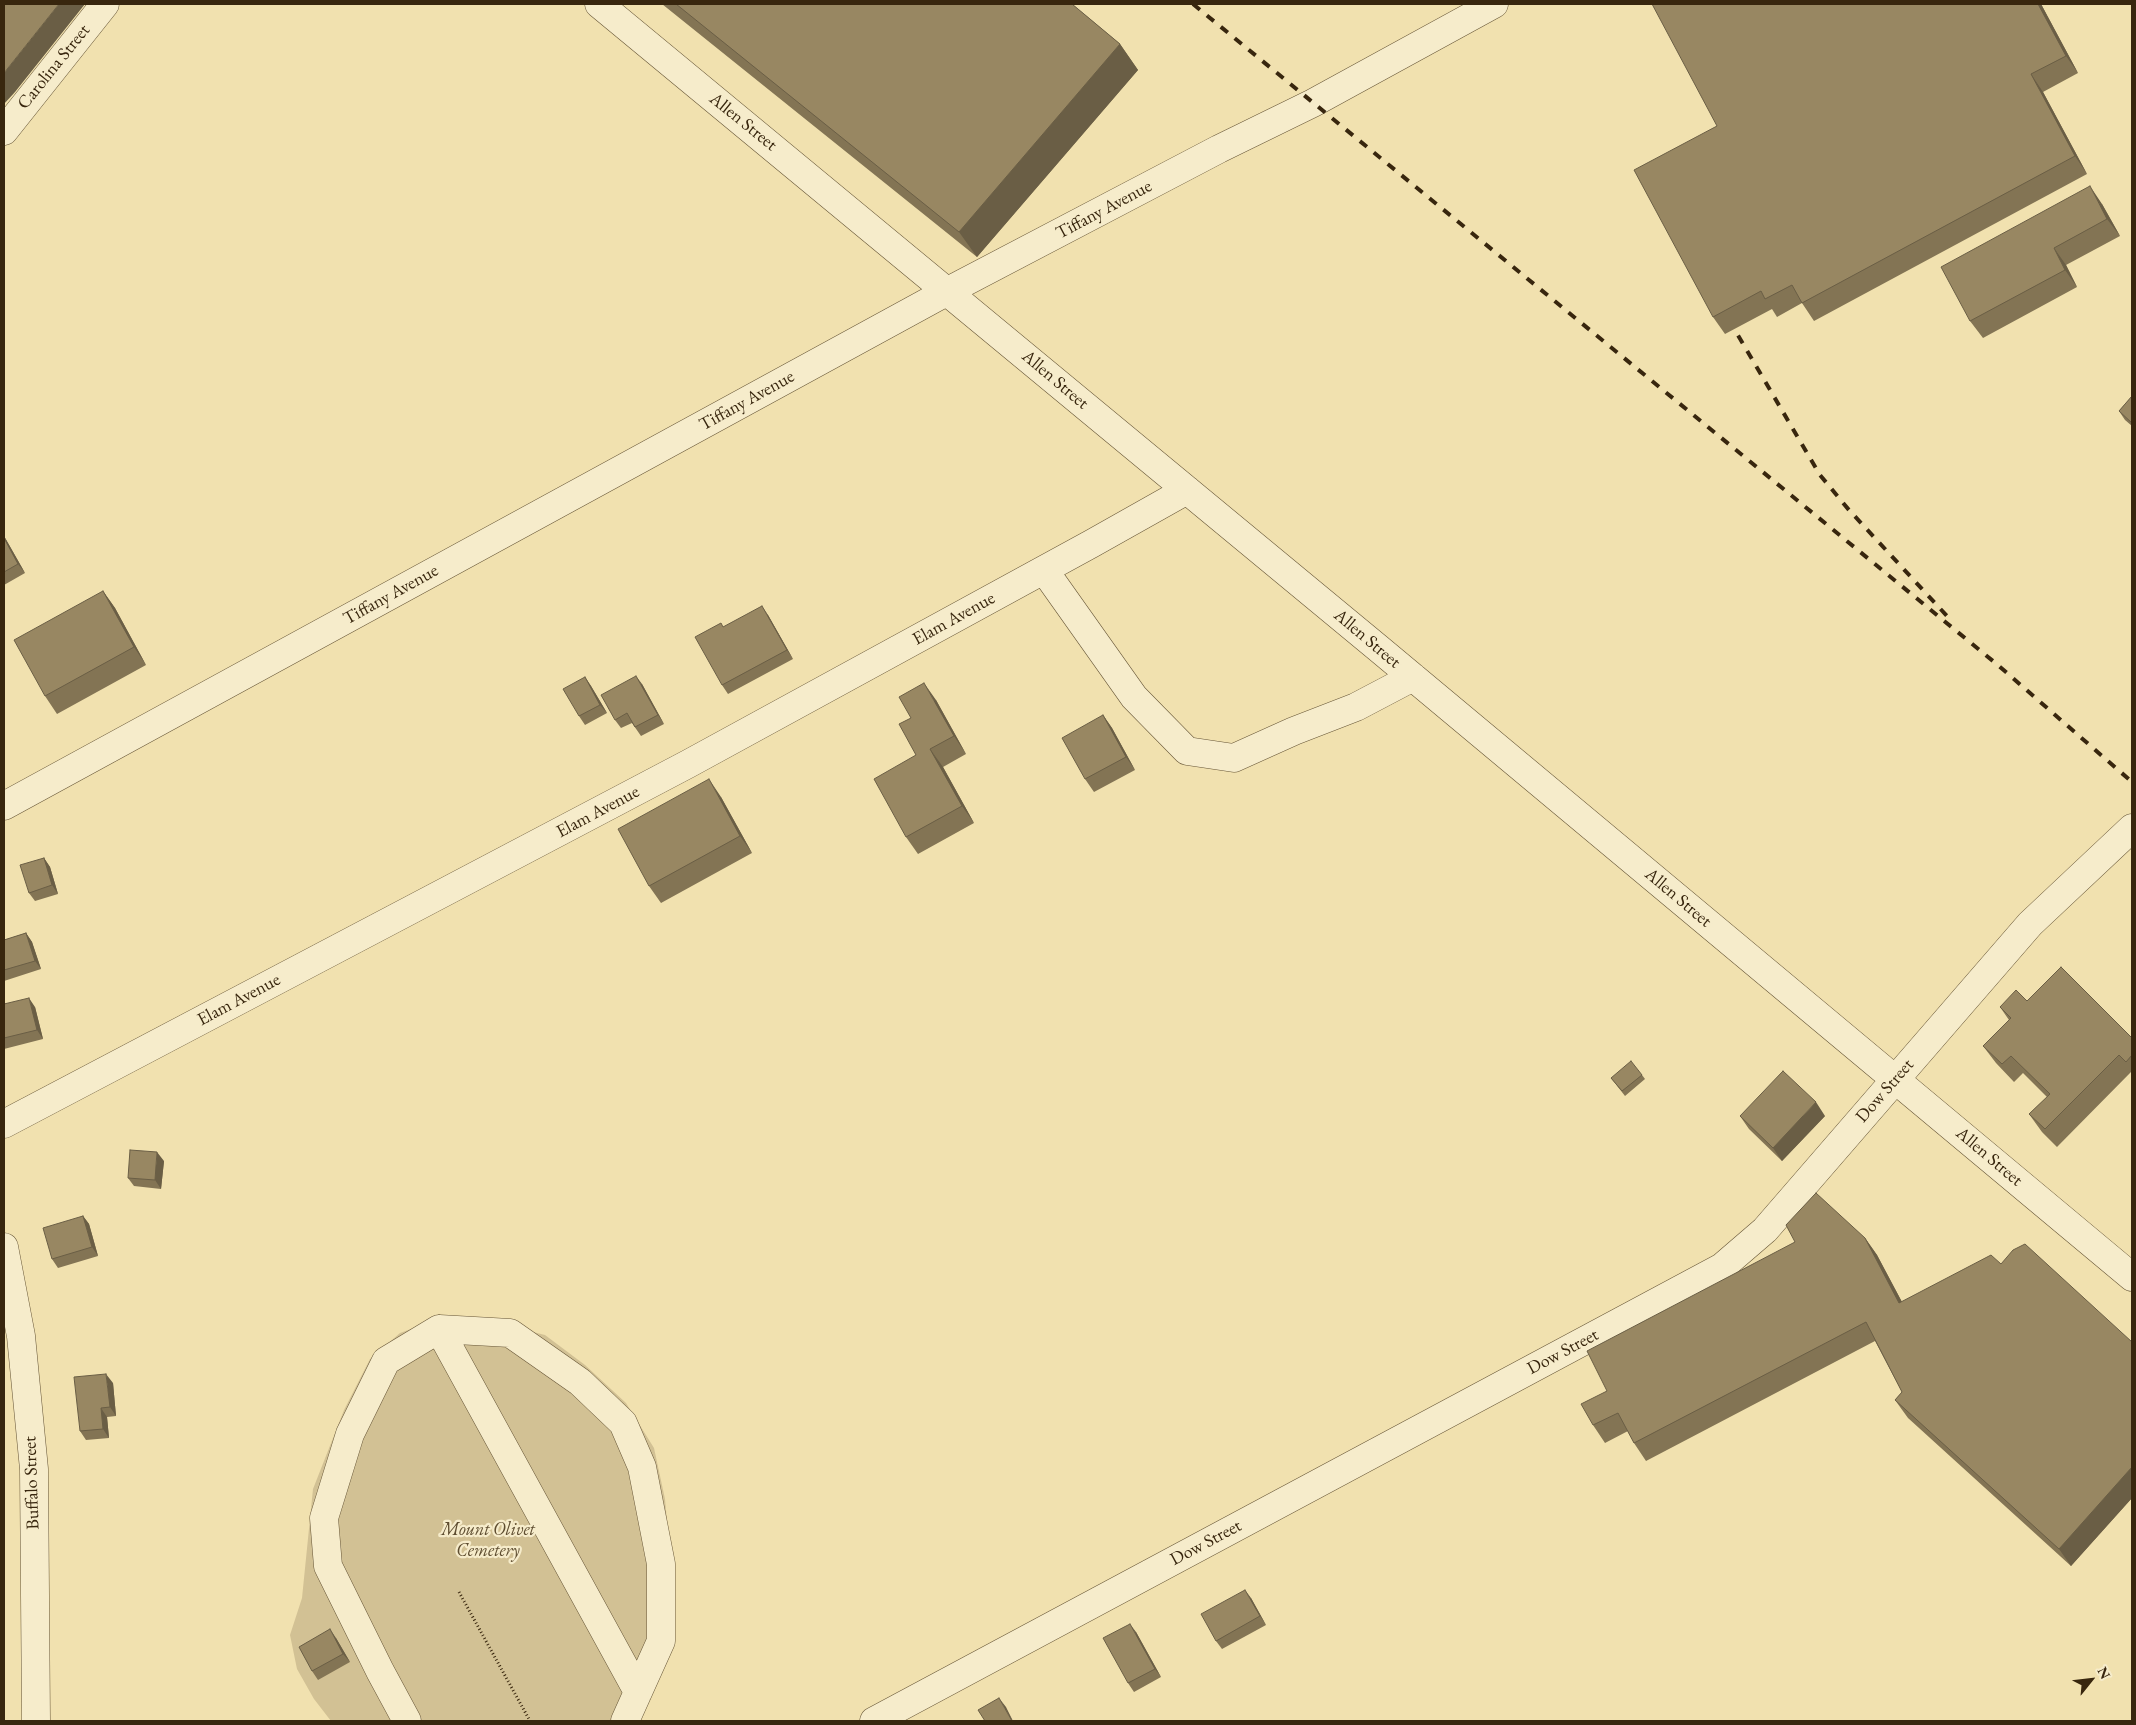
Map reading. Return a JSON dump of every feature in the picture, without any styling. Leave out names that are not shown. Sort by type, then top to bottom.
[{"type":"street","name":"Carolina Street","points":[[4,130],[105,4]]},
{"type":"street","name":"Allen Street","points":[[598,4],[1413,677],[2132,1277]]},
{"type":"street","name":"Tiffany Avenue","points":[[4,806],[948,292],[1219,149],[1313,103],[1494,4]]},
{"type":"street","name":"Elam Avenue","points":[[4,1124],[688,764],[1187,490]]},
{"type":"street","points":[[1044,570],[1134,697],[1159,725],[1187,751],[1234,758],[1294,731],[1356,707],[1413,677]]},
{"type":"street","name":"Dow Street","points":[[874,1721],[1722,1267],[1765,1230],[2030,924],[2132,828]]},
{"type":"street","name":"Buffalo Street","points":[[4,1247],[12,1341],[34,1469],[36,1721]]},
{"type":"street","points":[[439,1329],[638,1692]]},
{"type":"street","points":[[407,1721],[328,1566],[324,1518],[350,1434],[386,1361],[439,1329],[510,1334],[580,1382],[623,1423],[642,1468],[661,1564],[661,1641],[625,1721]]},
{"type":"path","points":[[459,1592],[530,1721]]},
{"type":"green space","name":"Mount Olivet Cemetery","points":[[441,1318],[481,1319],[545,1335],[585,1365],[626,1403],[654,1448],[665,1499],[672,1577],[661,1664],[646,1708],[638,1721],[331,1721],[314,1699],[297,1669],[290,1635],[302,1598],[313,1489],[344,1410],[370,1359],[400,1333]]},
{"type":"building","points":[[4,4],[59,4],[4,73]]},
{"type":"building","points":[[676,4],[1072,4],[1120,44],[959,232]]},
{"type":"building","points":[[1652,4],[2038,4],[2066,56],[2031,74],[2075,156],[1802,303],[1792,285],[1765,299],[1761,291],[1713,317],[1634,170],[1717,126]]},
{"type":"building","points":[[2090,186],[2107,219],[2054,248],[2065,270],[1970,321],[1941,267]]},
{"type":"building","points":[[2132,396],[2132,423],[2119,411]]},
{"type":"building","points":[[4,538],[18,564],[4,572]]},
{"type":"building","points":[[103,591],[134,647],[45,696],[14,640]]},
{"type":"building","points":[[762,606],[787,650],[722,685],[695,637],[721,623],[723,627]]},
{"type":"building","points":[[636,676],[658,715],[635,727],[627,713],[615,720],[601,695]]},
{"type":"building","points":[[585,677],[600,705],[579,716],[563,689]]},
{"type":"building","points":[[924,683],[954,736],[930,749],[962,806],[906,837],[874,779],[916,755],[899,724],[911,718],[899,697]]},
{"type":"building","points":[[1103,715],[1126,757],[1085,779],[1062,738]]},
{"type":"building","points":[[709,779],[740,836],[649,886],[618,829]]},
{"type":"building","points":[[44,858],[52,885],[29,893],[20,865]]},
{"type":"building","points":[[26,933],[35,961],[4,970],[4,940]]},
{"type":"building","points":[[2061,967],[2132,1038],[2132,1055],[2126,1062],[2119,1055],[2045,1129],[2029,1114],[2050,1094],[2011,1056],[2002,1064],[1983,1046],[2011,1018],[2000,1007],[2016,990],[2027,1001]]},
{"type":"building","points":[[29,998],[37,1030],[4,1038],[4,1004]]},
{"type":"building","points":[[1631,1061],[1642,1075],[1622,1091],[1611,1078]]},
{"type":"building","points":[[1783,1071],[1816,1102],[1773,1148],[1740,1116]]},
{"type":"building","points":[[130,1150],[157,1152],[155,1180],[128,1178]]},
{"type":"building","points":[[1816,1193],[1865,1238],[1899,1303],[1991,1255],[2001,1264],[2013,1250],[2025,1244],[2132,1342],[2132,1467],[2059,1549],[1895,1400],[1902,1392],[1866,1322],[1634,1443],[1618,1413],[1593,1425],[1581,1404],[1607,1391],[1587,1351],[1795,1242],[1786,1225]]},
{"type":"building","points":[[83,1216],[92,1247],[52,1259],[43,1228]]},
{"type":"building","points":[[106,1374],[110,1407],[101,1408],[103,1429],[80,1431],[74,1377]]},
{"type":"building","points":[[1245,1590],[1260,1616],[1216,1641],[1201,1614]]},
{"type":"building","points":[[1130,1624],[1155,1669],[1128,1683],[1103,1638]]},
{"type":"building","points":[[330,1629],[343,1654],[312,1671],[299,1647]]},
{"type":"building","points":[[999,1698],[1012,1721],[985,1721],[978,1710]]},
{"type":"railway","points":[[1193,4],[1999,666],[2132,782]]},
{"type":"railway","points":[[1729,320],[1820,475],[1849,510],[1947,616]]}]
